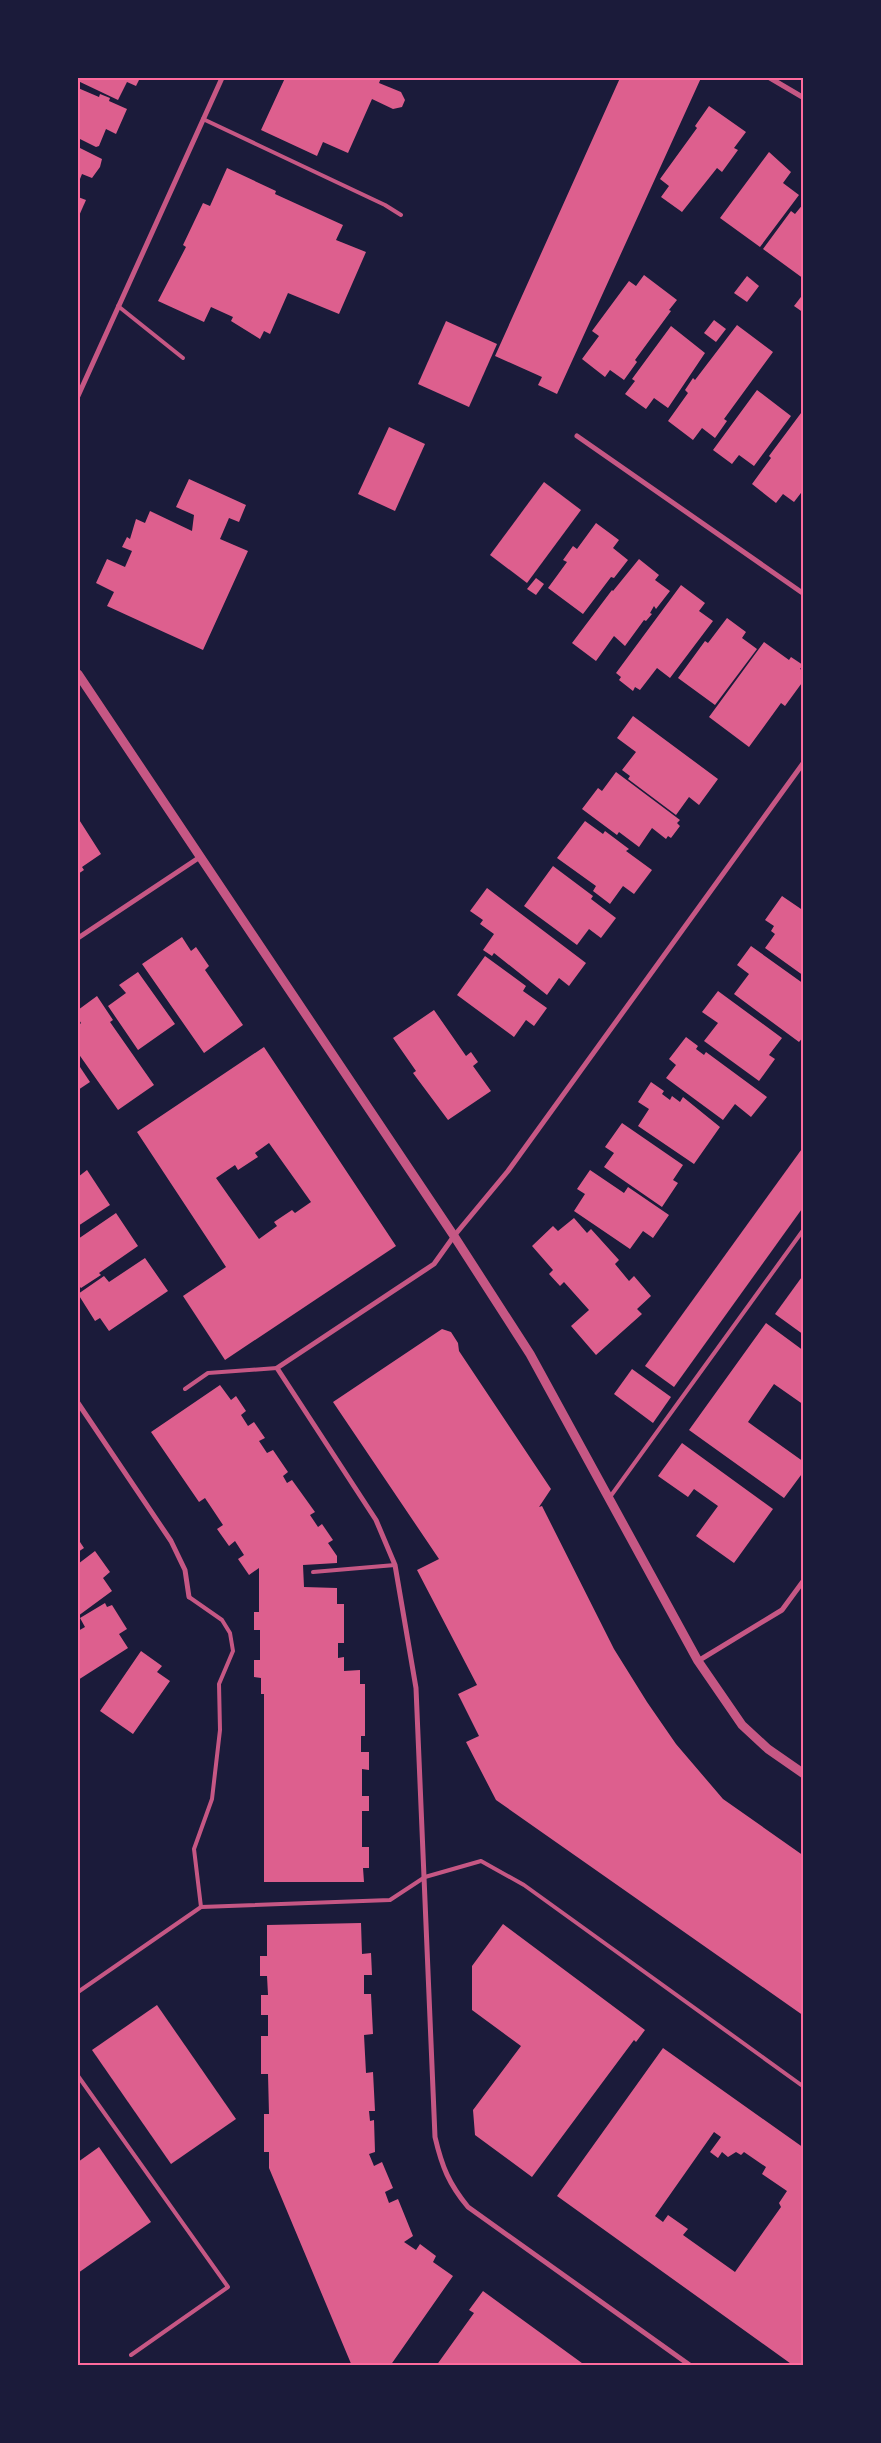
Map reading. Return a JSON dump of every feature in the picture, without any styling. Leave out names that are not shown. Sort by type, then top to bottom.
[{"type":"street","points":[[78,396],[222,78]]},
{"type":"street","points":[[770,78],[804,98]]},
{"type":"street","points":[[577,436],[804,594]]},
{"type":"street","points":[[78,674],[454,1236],[530,1354],[610,1497],[698,1661],[742,1725],[768,1749],[804,1774]]},
{"type":"street","points":[[691,2366],[468,2207],[452,2187],[441,2164],[435,2137],[416,1688],[395,1565],[376,1520],[277,1368],[434,1264],[454,1236],[508,1171],[804,762]]},
{"type":"street","points":[[78,938],[200,857]]},
{"type":"street","points":[[78,1403],[171,1542],[185,1570],[188,1597]]},
{"type":"street","points":[[698,1661],[782,1610],[804,1580]]},
{"type":"lane","points":[[203,119],[385,205],[401,215]]},
{"type":"lane","points":[[118,306],[183,358]]},
{"type":"lane","points":[[610,1497],[804,1229]]},
{"type":"lane","points":[[185,1389],[208,1373],[277,1368]]},
{"type":"lane","points":[[313,1572],[395,1565]]},
{"type":"lane","points":[[188,1597],[222,1620],[230,1633],[233,1650],[219,1684],[220,1730],[212,1799],[194,1850],[201,1907]]},
{"type":"lane","points":[[78,1995],[78,1992],[201,1907],[390,1900],[425,1877],[481,1861],[524,1885],[804,2087]]},
{"type":"lane","points":[[78,2076],[228,2287],[132,2355]]},
{"type":"building","points":[[78,78],[140,78],[136,86],[127,82],[118,100],[78,81]]},
{"type":"building","points":[[285,78],[381,78],[379,83],[401,92],[405,100],[402,107],[393,109],[372,99],[348,153],[323,142],[317,156],[261,130]]},
{"type":"building","points":[[620,78],[701,78],[557,394],[538,385],[542,377],[495,356]]},
{"type":"building","points":[[78,88],[99,97],[100,94],[110,98],[109,101],[127,109],[116,134],[106,129],[99,146],[96,147],[78,138]]},
{"type":"building","points":[[709,106],[746,132],[734,148],[738,150],[722,172],[717,168],[682,212],[661,197],[669,186],[660,179],[697,128],[695,126]]},
{"type":"building","points":[[78,147],[102,159],[100,167],[92,178],[82,174],[78,184]]},
{"type":"building","points":[[769,152],[791,172],[783,183],[799,195],[760,247],[720,218]]},
{"type":"building","points":[[227,168],[276,191],[275,194],[343,225],[336,240],[366,252],[339,314],[288,293],[270,334],[264,331],[260,339],[231,321],[233,317],[211,307],[204,322],[158,301],[186,247],[183,245],[203,203],[210,206]]},
{"type":"building","points":[[78,197],[86,200],[78,218]]},
{"type":"building","points":[[804,203],[804,279],[763,249],[791,211],[795,214]]},
{"type":"building","points":[[644,275],[677,300],[635,360],[637,362],[624,380],[610,370],[605,377],[582,359],[599,336],[592,331],[629,281],[636,286]]},
{"type":"building","points":[[747,276],[759,286],[747,302],[734,293]]},
{"type":"building","points":[[804,293],[804,313],[794,306]]},
{"type":"building","points":[[714,320],[726,329],[716,342],[704,333]]},
{"type":"building","points":[[446,321],[497,344],[469,407],[418,384]]},
{"type":"building","points":[[737,325],[773,352],[724,419],[727,421],[715,438],[702,428],[693,440],[668,421],[688,393],[685,390],[693,378],[695,380]]},
{"type":"building","points":[[671,326],[705,353],[668,408],[654,398],[646,409],[625,394],[635,381],[632,379]]},
{"type":"building","points":[[757,390],[791,416],[754,466],[739,455],[732,464],[713,450]]},
{"type":"building","points":[[804,409],[804,489],[794,502],[783,494],[776,503],[752,484],[771,458],[769,456]]},
{"type":"building","points":[[389,427],[425,444],[395,511],[358,494]]},
{"type":"building","points":[[189,479],[246,505],[239,522],[229,518],[220,539],[248,551],[203,650],[107,606],[114,592],[96,583],[107,559],[125,567],[132,551],[122,547],[127,537],[130,539],[136,519],[145,523],[150,511],[192,531],[194,515],[176,507]]},
{"type":"building","points":[[544,482],[581,510],[527,583],[490,555]]},
{"type":"building","points":[[596,523],[619,540],[613,548],[628,560],[614,578],[611,577],[583,614],[548,588],[567,562],[563,560],[573,546],[577,549]]},
{"type":"building","points":[[639,559],[659,575],[655,580],[670,591],[656,609],[654,606],[650,613],[652,614],[646,621],[644,620],[625,646],[614,636],[596,661],[572,643],[612,590]]},
{"type":"building","points":[[536,578],[544,584],[536,595],[527,589]]},
{"type":"building","points":[[681,585],[705,603],[699,611],[713,621],[670,678],[657,668],[640,690],[635,687],[633,691],[619,680],[621,677],[616,673]]},
{"type":"building","points":[[727,618],[746,632],[742,638],[757,649],[715,705],[678,678],[705,641],[708,643]]},
{"type":"building","points":[[764,642],[789,660],[791,657],[803,665],[800,669],[804,671],[804,680],[785,706],[781,703],[749,747],[709,717]]},
{"type":"building","points":[[633,716],[718,779],[699,805],[689,797],[676,815],[628,779],[630,776],[622,770],[636,752],[617,738]]},
{"type":"building","points":[[616,772],[680,820],[677,823],[680,826],[671,838],[668,836],[666,839],[652,828],[639,847],[619,832],[617,835],[582,809],[598,788],[602,791]]},
{"type":"building","points":[[78,818],[101,854],[82,867],[84,870],[78,874]]},
{"type":"building","points":[[585,821],[603,834],[605,831],[629,849],[626,851],[652,870],[634,894],[623,886],[610,904],[593,891],[596,886],[557,858]]},
{"type":"building","points":[[553,866],[593,896],[591,899],[616,918],[601,938],[589,929],[577,945],[524,906]]},
{"type":"building","points":[[487,888],[586,963],[569,986],[559,978],[547,995],[494,953],[492,956],[483,950],[494,934],[480,924],[483,920],[470,911]]},
{"type":"building","points":[[782,896],[804,911],[804,976],[765,948],[775,934],[771,931],[774,926],[765,920]]},
{"type":"building","points":[[182,937],[191,951],[196,947],[209,966],[205,970],[243,1025],[204,1053],[142,964]]},
{"type":"building","points":[[751,946],[804,984],[804,1036],[799,1042],[734,994],[749,974],[737,965]]},
{"type":"building","points":[[485,956],[526,986],[523,991],[547,1008],[534,1026],[526,1020],[514,1037],[457,995]]},
{"type":"building","points":[[138,972],[175,1024],[138,1050],[108,1006],[126,993],[119,985]]},
{"type":"building","points":[[718,991],[782,1038],[769,1055],[775,1059],[759,1081],[704,1041],[718,1023],[702,1012]]},
{"type":"building","points":[[97,996],[113,1020],[110,1022],[154,1085],[118,1110],[78,1053],[78,1026],[81,1023],[78,1018],[78,1010]]},
{"type":"building","points":[[434,1010],[466,1056],[471,1052],[478,1062],[473,1066],[491,1091],[448,1120],[413,1073],[416,1071],[393,1038]]},
{"type":"building","points":[[686,1037],[698,1046],[696,1049],[704,1055],[706,1052],[767,1097],[751,1117],[735,1104],[723,1120],[666,1078],[676,1065],[669,1059]]},
{"type":"building","points":[[264,1047],[396,1246],[225,1360],[183,1296],[226,1267],[137,1132]],"holes":[[[269,1143],[311,1202],[295,1213],[292,1210],[274,1222],[277,1226],[259,1239],[216,1178],[235,1165],[238,1170],[258,1157],[255,1153]]]},
{"type":"building","points":[[78,1064],[90,1082],[78,1090]]},
{"type":"building","points":[[651,1082],[664,1091],[662,1094],[670,1100],[672,1096],[680,1102],[683,1097],[720,1127],[694,1164],[638,1126],[649,1109],[638,1102]]},
{"type":"building","points":[[622,1123],[683,1165],[673,1180],[678,1183],[662,1207],[604,1167],[614,1153],[605,1147]]},
{"type":"building","points":[[804,1146],[804,1206],[674,1387],[645,1366]]},
{"type":"building","points":[[87,1170],[110,1205],[78,1226],[78,1177]]},
{"type":"building","points":[[590,1170],[624,1193],[628,1187],[669,1215],[653,1238],[643,1231],[630,1249],[574,1211],[585,1194],[577,1189]]},
{"type":"building","points":[[116,1213],[138,1246],[99,1273],[101,1275],[81,1288],[78,1287],[78,1239]]},
{"type":"building","points":[[574,1218],[587,1233],[591,1229],[619,1260],[615,1264],[629,1281],[634,1276],[651,1296],[637,1309],[642,1314],[596,1355],[571,1326],[589,1310],[564,1282],[560,1286],[549,1274],[553,1270],[532,1246],[553,1226],[558,1231]]},
{"type":"building","points":[[145,1258],[168,1291],[109,1331],[100,1318],[95,1321],[78,1294],[104,1276],[109,1282]]},
{"type":"building","points":[[804,1274],[804,1335],[775,1314]]},
{"type":"building","points":[[766,1323],[804,1351],[804,1405],[774,1384],[748,1422],[804,1462],[804,1471],[784,1498],[689,1430]]},
{"type":"building","points":[[442,1329],[451,1332],[458,1343],[459,1351],[551,1489],[539,1507],[542,1506],[614,1649],[647,1702],[676,1744],[723,1799],[804,1856],[804,2016],[496,1800],[466,1742],[479,1736],[458,1694],[477,1685],[417,1570],[439,1559],[333,1402]]},
{"type":"building","points":[[632,1369],[671,1397],[653,1423],[614,1394]]},
{"type":"building","points":[[220,1385],[231,1400],[236,1396],[246,1411],[241,1415],[248,1426],[254,1422],[265,1438],[259,1441],[267,1453],[273,1450],[288,1472],[283,1476],[287,1483],[292,1480],[315,1512],[310,1515],[318,1527],[322,1524],[333,1540],[328,1543],[337,1556],[337,1563],[303,1565],[304,1587],[337,1588],[337,1604],[344,1604],[344,1643],[338,1643],[338,1658],[344,1657],[344,1671],[360,1670],[360,1684],[365,1684],[365,1736],[361,1736],[361,1752],[369,1752],[369,1770],[362,1769],[362,1796],[369,1796],[369,1811],[362,1811],[362,1847],[369,1847],[369,1868],[363,1868],[364,1882],[264,1882],[264,1694],[261,1694],[261,1678],[254,1677],[254,1660],[260,1660],[260,1630],[254,1630],[254,1612],[259,1612],[259,1568],[249,1575],[238,1559],[244,1555],[235,1541],[229,1546],[217,1529],[223,1525],[205,1498],[199,1502],[151,1432]]},
{"type":"building","points":[[682,1443],[773,1509],[734,1563],[696,1536],[718,1506],[694,1489],[688,1497],[658,1476]]},
{"type":"building","points":[[78,1539],[84,1548],[78,1552]]},
{"type":"building","points":[[95,1551],[110,1572],[103,1578],[112,1591],[78,1616],[78,1564]]},
{"type":"building","points":[[105,1603],[107,1607],[112,1605],[127,1629],[119,1634],[128,1648],[78,1680],[78,1631],[85,1627],[80,1618]]},
{"type":"building","points":[[141,1651],[162,1666],[157,1672],[170,1681],[133,1734],[100,1711]]},
{"type":"building","points":[[361,1923],[362,1954],[371,1953],[372,1975],[364,1975],[364,1994],[371,1994],[373,2034],[364,2035],[366,2073],[373,2072],[375,2111],[369,2111],[370,2121],[374,2120],[375,2152],[369,2154],[374,2166],[382,2162],[393,2188],[385,2192],[389,2203],[398,2199],[413,2236],[404,2242],[416,2250],[420,2244],[436,2256],[433,2262],[453,2276],[390,2366],[352,2366],[269,2168],[269,2152],[264,2152],[264,2114],[269,2114],[268,2074],[261,2074],[261,2036],[268,2036],[268,2015],[261,2015],[261,1995],[268,1995],[267,1976],[260,1976],[260,1956],[267,1956],[267,1925]]},
{"type":"building","points":[[503,1924],[645,2030],[636,2042],[634,2040],[532,2177],[475,2135],[473,2110],[521,2046],[472,2010],[472,1966]]},
{"type":"building","points":[[157,2005],[236,2119],[171,2164],[92,2050]]},
{"type":"building","points":[[663,2048],[804,2148],[804,2366],[794,2366],[557,2196]],"holes":[[[714,2132],[721,2137],[710,2152],[718,2158],[722,2152],[728,2157],[736,2152],[741,2155],[744,2152],[766,2167],[762,2174],[787,2191],[779,2203],[781,2207],[735,2272],[683,2235],[688,2229],[668,2215],[663,2222],[655,2216]]]},
{"type":"building","points":[[99,2147],[151,2222],[78,2273],[78,2162]]},
{"type":"building","points":[[483,2291],[586,2366],[436,2366],[474,2313],[469,2310]]}]
